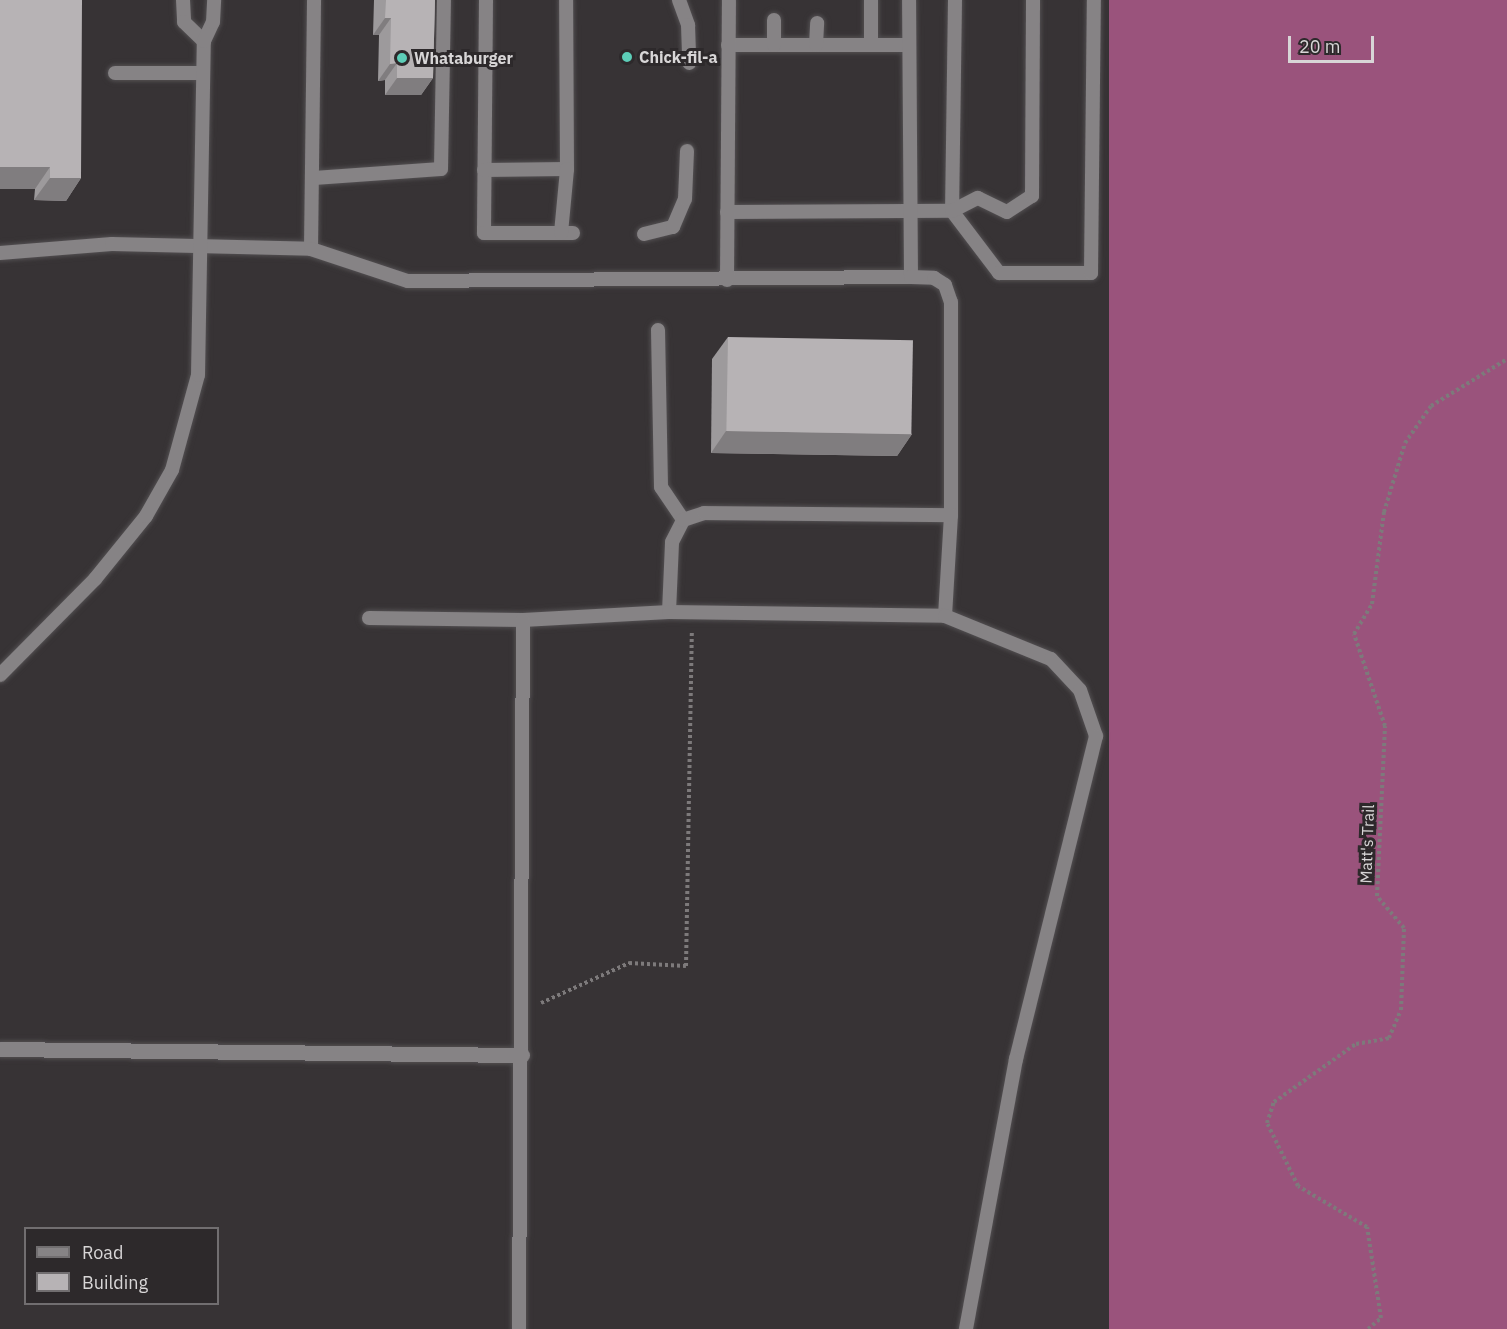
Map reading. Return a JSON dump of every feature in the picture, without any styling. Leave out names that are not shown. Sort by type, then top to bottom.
[{"type":"street","points":[[0,1049],[522,1055]]},
{"type":"lane","points":[[183,0],[184,22],[204,40]]},
{"type":"lane","points":[[0,675],[95,579],[146,516],[172,471],[198,375],[204,40],[213,22],[214,0]]},
{"type":"lane","points":[[311,249],[314,178],[314,0]]},
{"type":"lane","points":[[314,178],[441,170],[444,0]]},
{"type":"lane","points":[[486,0],[484,233],[567,233],[566,0]]},
{"type":"lane","points":[[679,0],[688,25],[689,63]]},
{"type":"lane","points":[[727,280],[729,0]]},
{"type":"lane","points":[[871,0],[871,45]]},
{"type":"lane","points":[[909,0],[910,277]]},
{"type":"lane","points":[[955,0],[952,211],[999,273],[1091,273],[1094,0]]},
{"type":"lane","points":[[727,212],[911,213],[952,211],[978,198],[1007,212],[1032,196],[1033,0]]},
{"type":"lane","points":[[774,20],[774,45]]},
{"type":"lane","points":[[816,45],[817,23]]},
{"type":"lane","points":[[728,45],[909,45]]},
{"type":"lane","points":[[115,73],[203,73]]},
{"type":"lane","points":[[644,234],[673,227],[686,199],[687,151]]},
{"type":"lane","points":[[484,170],[567,169]]},
{"type":"lane","points":[[0,253],[202,244],[311,249],[408,281],[934,278],[945,285],[951,302],[951,515],[945,616]]},
{"type":"lane","points":[[658,330],[661,487],[683,520]]},
{"type":"lane","points":[[669,612],[672,542],[683,520],[704,513],[758,511],[951,515]]},
{"type":"lane","points":[[369,618],[523,620],[669,612],[945,616],[1051,658],[1080,690],[1096,736],[1016,1059],[966,1329]]},
{"type":"lane","points":[[519,1329],[523,620]]},
{"type":"path","name":"Matt's Trail","points":[[1368,1329],[1381,1318],[1367,1227],[1298,1186],[1267,1123],[1274,1102],[1356,1044],[1389,1038],[1401,1010],[1404,928],[1377,896],[1385,726],[1354,634],[1372,604],[1384,512],[1405,443],[1431,406],[1507,358]]},
{"type":"path","points":[[521,1012],[629,963],[686,966],[692,613]]},
{"type":"shaded area","points":[[1109,0],[1507,0],[1507,1329],[1109,1329]]},
{"type":"building","points":[[0,0],[82,0],[81,178],[50,178],[50,167],[0,167]]},
{"type":"building","points":[[386,0],[435,0],[433,78],[397,78],[397,63],[390,64],[391,18],[385,18]]},
{"type":"building","points":[[728,337],[913,340],[911,434],[726,431]]},
{"type":"place","name":"Chick-fil-a","points":[[627,57]]},
{"type":"place","name":"Whataburger","points":[[402,58]]}]
